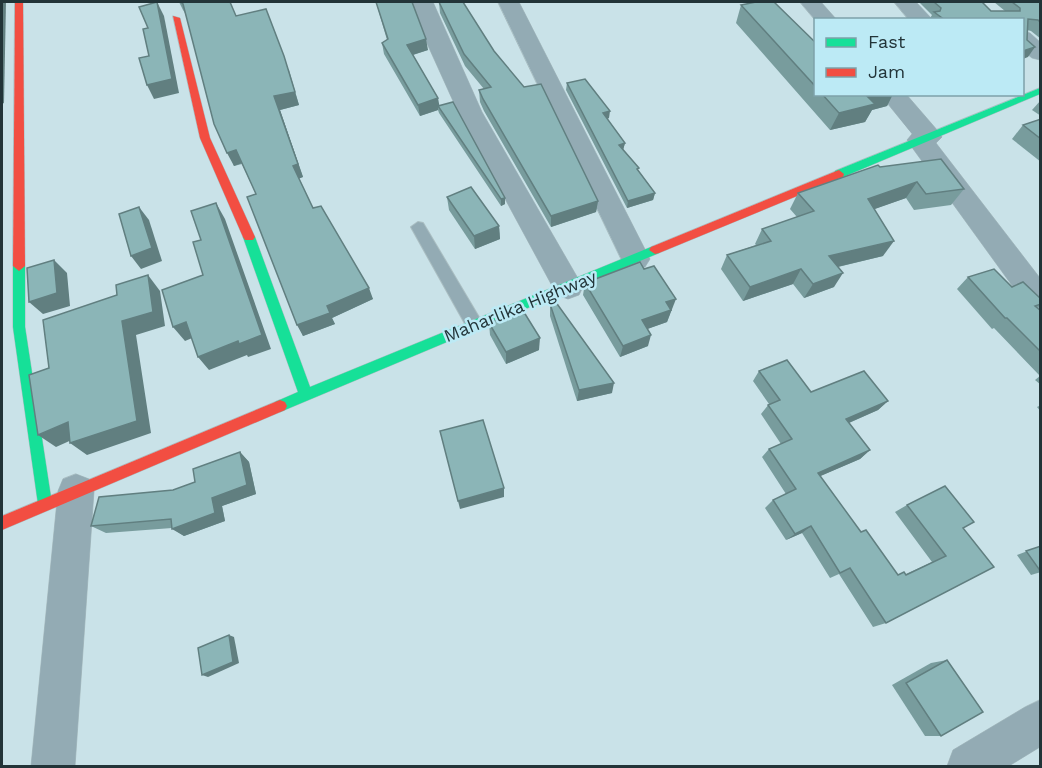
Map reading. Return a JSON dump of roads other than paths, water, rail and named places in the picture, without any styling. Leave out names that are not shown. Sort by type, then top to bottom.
[{"type":"main road","points":[[19,2],[19,327],[61,497]]},
{"type":"main road","points":[[176,18],[205,138],[249,236],[306,395]]},
{"type":"main road","name":"Maharlika Highway","points":[[1024,95],[1041,91]]},
{"type":"main road","name":"Maharlika Highway","points":[[2,523],[924,138],[1002,100],[1019,96]]},
{"type":"street","points":[[422,2],[438,45],[507,180],[568,287]]},
{"type":"street","points":[[508,2],[635,259]]},
{"type":"street","points":[[810,2],[824,18]]},
{"type":"street","points":[[904,2],[920,18]]},
{"type":"street","points":[[1024,39],[1041,53]]},
{"type":"street","points":[[893,96],[1041,300]]},
{"type":"street","points":[[52,766],[61,497]]},
{"type":"street","points":[[969,766],[1041,723]]},
{"type":"lane","points":[[418,227],[474,324]]}]
